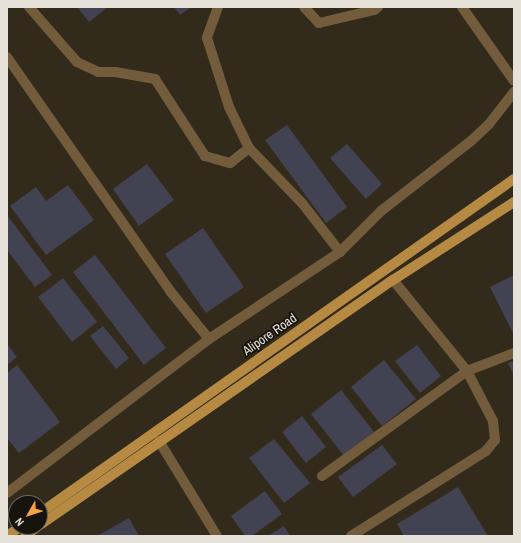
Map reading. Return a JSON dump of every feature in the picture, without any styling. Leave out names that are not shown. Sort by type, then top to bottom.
[{"type":"main road","name":"Alipore Road","points":[[48,507],[514,179]]},
{"type":"main road","name":"Alipore Road","points":[[48,519],[393,280],[514,202]]},
{"type":"street","points":[[29,7],[77,62],[98,72],[116,72],[155,79],[205,156],[230,163],[249,148]]},
{"type":"street","points":[[218,7],[208,38],[229,107],[249,148],[302,203],[340,252]]},
{"type":"street","points":[[304,7],[318,23],[374,10],[378,7]]},
{"type":"street","points":[[462,7],[514,81]]},
{"type":"street","points":[[7,57],[170,291],[209,339]]},
{"type":"street","points":[[7,493],[209,339],[340,252],[381,211],[471,141],[489,124],[514,92]]},
{"type":"street","points":[[351,536],[486,451],[495,440],[493,421],[467,371],[393,280]]},
{"type":"street","points":[[322,476],[467,371],[514,353]]},
{"type":"street","points":[[159,441],[217,536]]},
{"type":"building","points":[[77,7],[108,7],[89,22]]},
{"type":"building","points":[[174,7],[191,7],[180,15]]},
{"type":"building","points":[[287,125],[347,207],[326,223],[265,140]]},
{"type":"building","points":[[347,144],[382,184],[366,199],[330,158]]},
{"type":"building","points":[[147,164],[174,200],[139,226],[113,189]]},
{"type":"building","points":[[68,185],[94,220],[46,255],[10,206],[36,187],[46,201]]},
{"type":"building","points":[[7,215],[52,275],[35,287],[7,250]]},
{"type":"building","points":[[203,228],[244,287],[206,313],[165,254]]},
{"type":"building","points":[[95,255],[166,348],[144,365],[73,272]]},
{"type":"building","points":[[514,275],[514,335],[490,287]]},
{"type":"building","points":[[63,278],[97,322],[72,342],[38,297]]},
{"type":"building","points":[[103,326],[129,358],[116,369],[90,336]]},
{"type":"building","points":[[7,344],[17,357],[7,365]]},
{"type":"building","points":[[417,345],[441,376],[420,393],[395,361]]},
{"type":"building","points":[[384,360],[416,399],[382,426],[351,387]]},
{"type":"building","points":[[514,361],[514,376],[508,363]]},
{"type":"building","points":[[17,365],[60,422],[19,453],[7,438],[7,373]]},
{"type":"building","points":[[341,390],[374,432],[344,456],[311,414]]},
{"type":"building","points":[[302,416],[326,447],[306,463],[282,432]]},
{"type":"building","points":[[274,439],[310,483],[284,503],[249,458]]},
{"type":"building","points":[[382,445],[397,464],[353,497],[338,477]]},
{"type":"building","points":[[458,487],[488,536],[404,536],[397,524]]},
{"type":"building","points":[[265,491],[282,514],[252,536],[245,536],[231,516]]},
{"type":"building","points":[[129,518],[139,536],[97,536]]},
{"type":"building","points":[[284,526],[290,536],[268,536]]}]
